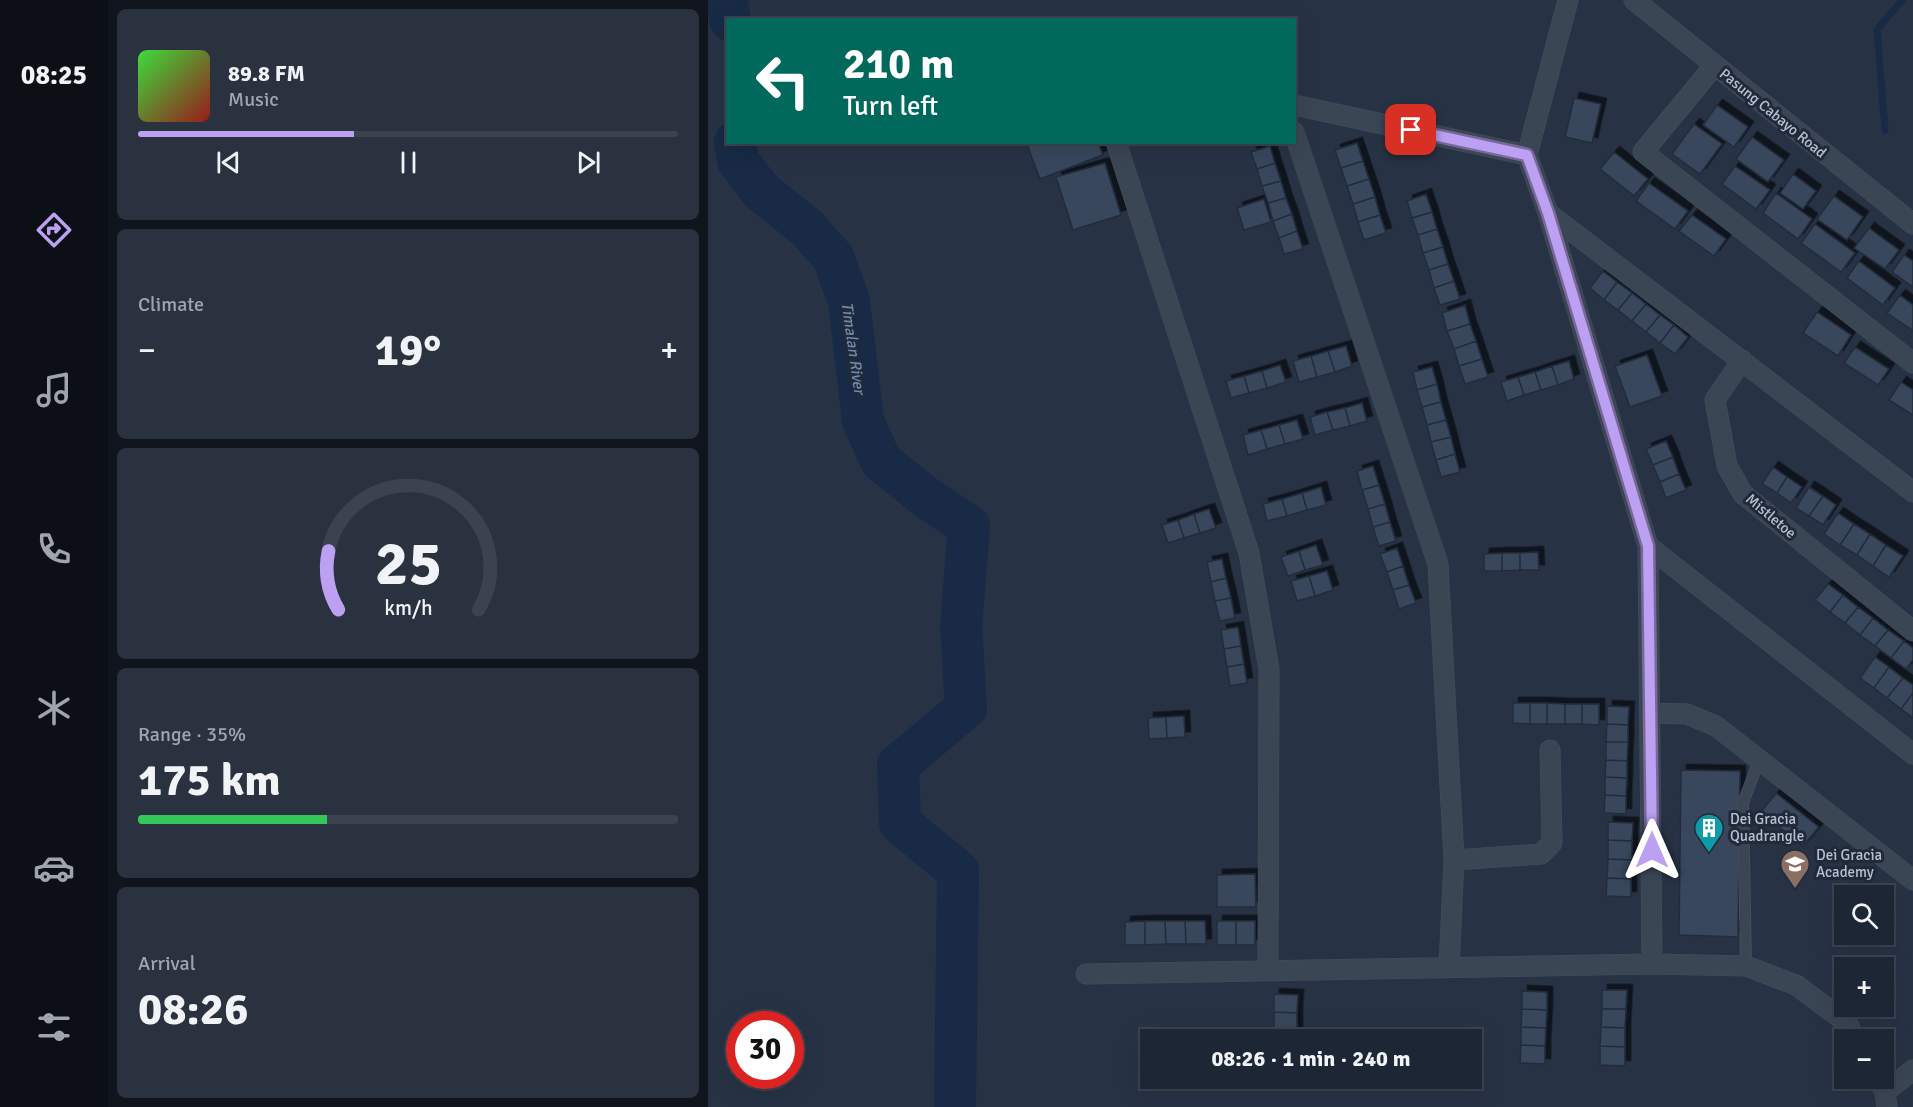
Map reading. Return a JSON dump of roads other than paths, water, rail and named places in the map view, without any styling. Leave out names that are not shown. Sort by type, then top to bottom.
[{"type":"street","points":[[1568,0],[1527,155],[1548,213],[1648,546],[1652,964]]},
{"type":"street","name":"Pasung Cabayo Road","points":[[1634,0],[1913,224]]},
{"type":"street","points":[[1714,66],[1643,152],[1913,363]]},
{"type":"street","points":[[1296,105],[1527,155]]},
{"type":"street","points":[[1296,138],[1438,564],[1454,860],[1449,967]]},
{"type":"street","points":[[1117,144],[1249,553],[1269,669],[1268,969]]},
{"type":"street","points":[[1548,213],[1913,492]]},
{"type":"street","name":"Mistletoe","points":[[1742,360],[1715,400],[1727,465],[1743,494],[1913,631]]},
{"type":"street","points":[[1648,546],[1913,754]]},
{"type":"street","points":[[1651,713],[1687,714],[1716,726],[1760,758],[1913,880]]},
{"type":"street","points":[[1454,860],[1541,854],[1552,843],[1550,750]]},
{"type":"street","points":[[1086,974],[1652,964],[1746,966],[1796,985],[1847,1023],[1850,1029]]},
{"type":"street","points":[[1883,1092],[1913,1070]]},
{"type":"lane","points":[[1746,966],[1743,803],[1760,758]]},
{"type":"waterway","name":"Timalan River","points":[[727,0],[730,18]]},
{"type":"waterway","points":[[1885,130],[1877,30],[1902,0]]},
{"type":"waterway","points":[[735,144],[738,161],[761,191],[806,227],[833,257],[849,301],[863,421],[881,461],[927,498],[969,526],[961,626],[966,708],[898,765],[900,823],[958,871],[955,1107]]},
{"type":"place","name":"Dei Gracia Quadrangle","points":[[1709,854]]},
{"type":"place","name":"Dei Gracia Academy","points":[[1795,890]]}]
